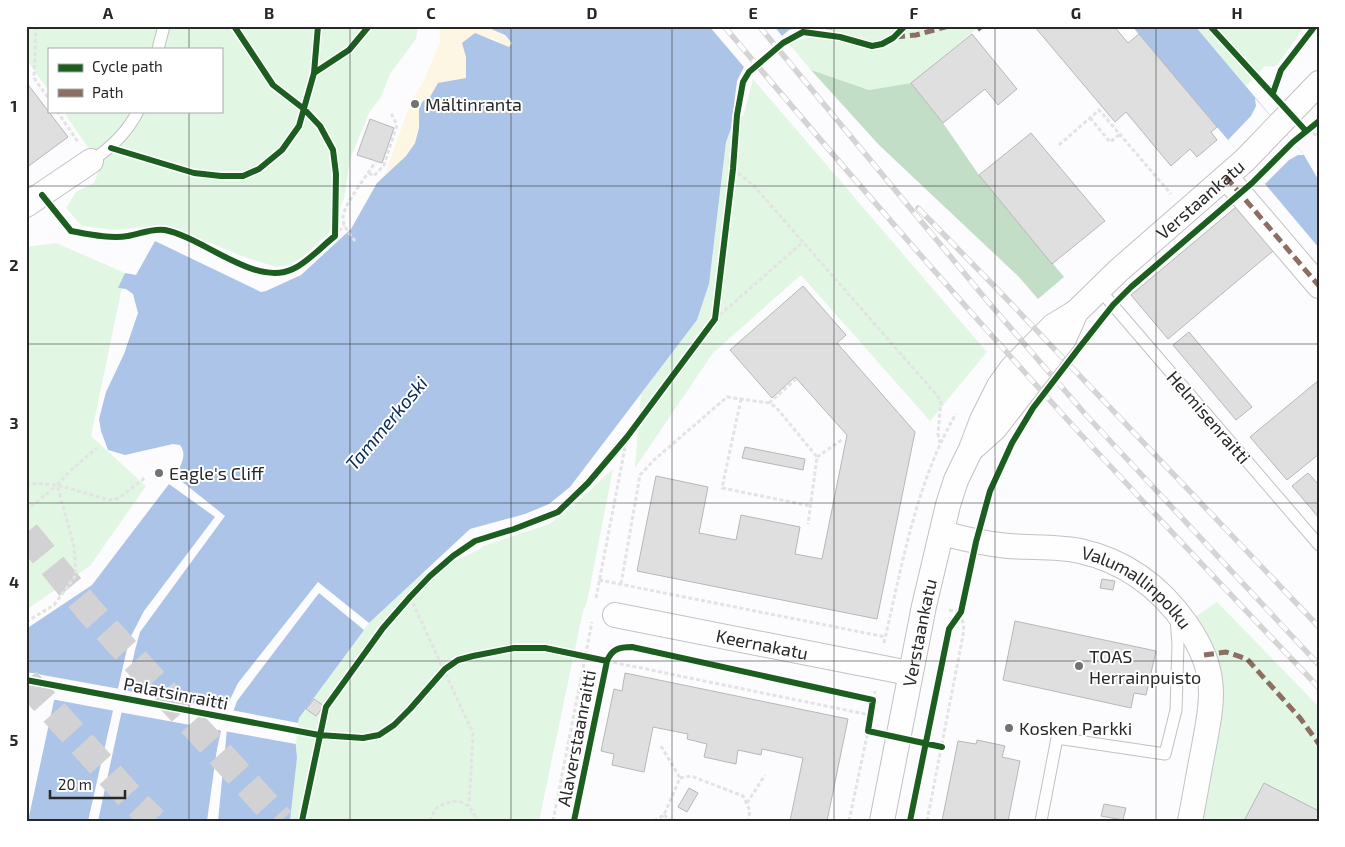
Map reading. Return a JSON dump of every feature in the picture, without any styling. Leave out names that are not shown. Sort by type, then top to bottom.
[{"type":"street","name":"Verstaankatu","points":[[882,821],[924,606],[956,480],[971,449],[995,428],[1064,339],[1076,312],[1099,289],[1245,160],[1319,83]]},
{"type":"street","points":[[26,205],[91,161]]},
{"type":"street","points":[[1226,177],[1319,286]]},
{"type":"street","name":"Valumallinpolku","points":[[942,533],[976,542],[1072,550],[1091,554],[1121,566],[1155,587],[1174,607],[1200,644],[1208,666],[1211,692],[1210,711],[1190,821]]},
{"type":"street","name":"Keernakatu","points":[[615,615],[910,673]]},
{"type":"lane","points":[[158,48],[164,26]]},
{"type":"lane","points":[[91,161],[111,148],[132,124],[138,112]]},
{"type":"lane","name":"Helmisenraitti","points":[[1099,289],[1319,545]]},
{"type":"lane","points":[[1041,821],[1058,738],[1165,754],[1176,710],[1178,644],[1174,607]]},
{"type":"path","points":[[36,26],[34,78],[48,98]]},
{"type":"path","points":[[1059,145],[1100,110],[1173,196]]},
{"type":"path","points":[[58,112],[91,161]]},
{"type":"path","points":[[369,173],[374,176],[384,165],[396,125],[391,113]]},
{"type":"path","points":[[1090,118],[1110,142],[1120,134]]},
{"type":"path","points":[[1285,120],[1319,136]]},
{"type":"path","points":[[1300,137],[1312,126]]},
{"type":"path","points":[[732,178],[733,160]]},
{"type":"path","points":[[355,241],[344,225],[343,217],[346,207],[376,161]]},
{"type":"path","points":[[733,169],[755,187],[941,400],[938,434],[940,444]]},
{"type":"path","points":[[332,238],[344,225]]},
{"type":"path","points":[[332,238],[334,227]]},
{"type":"path","points":[[709,326],[715,318],[802,243]]},
{"type":"path","points":[[715,318],[716,309]]},
{"type":"path","points":[[769,403],[796,379]]},
{"type":"path","points":[[621,584],[640,476],[654,460],[727,397],[769,403],[776,407],[817,457],[808,524]]},
{"type":"path","points":[[741,399],[722,488],[811,506]]},
{"type":"path","points":[[616,450],[633,429]]},
{"type":"path","points":[[627,437],[599,580],[886,638]]},
{"type":"path","points":[[817,457],[843,439]]},
{"type":"path","points":[[26,512],[97,448]]},
{"type":"path","points":[[26,483],[57,485],[109,500],[119,498],[146,477]]},
{"type":"path","points":[[26,622],[54,605],[76,575],[74,546],[57,485]]},
{"type":"path","points":[[405,603],[417,590]]},
{"type":"path","points":[[410,596],[473,733],[469,806],[478,821]]},
{"type":"path","points":[[955,621],[961,612],[963,603]]},
{"type":"path","points":[[927,821],[964,630],[961,612]]},
{"type":"path","points":[[596,659],[610,653]]},
{"type":"path","points":[[577,655],[870,716]]},
{"type":"path","points":[[438,676],[451,664]]},
{"type":"path","points":[[849,821],[873,700],[864,698]]},
{"type":"path","points":[[868,731],[942,747]]},
{"type":"path","points":[[661,746],[680,778]]},
{"type":"path","points":[[746,803],[765,775]]},
{"type":"path","points":[[680,778],[691,776],[743,796],[750,811],[748,821]]},
{"type":"path","points":[[654,821],[664,815],[680,778]]},
{"type":"path","points":[[430,821],[436,808],[446,803],[458,801],[469,806]]},
{"type":"path","points":[[664,815],[671,821]]},
{"type":"green space","points":[[26,26],[418,26],[416,39],[390,74],[381,97],[369,113],[350,159],[344,198],[331,231],[304,256],[290,265],[276,267],[242,256],[167,225],[113,230],[82,226],[66,208],[76,192],[94,183],[101,166],[64,112],[222,112],[222,48],[48,48],[48,90],[26,59]]},
{"type":"green space","points":[[834,26],[980,26],[911,83],[869,90],[811,70],[790,45],[800,38],[832,30]]},
{"type":"green space","points":[[1195,26],[1305,26],[1278,64],[1274,67],[1265,66],[1246,86]]},
{"type":"green space","points":[[811,70],[869,90],[911,83],[943,123],[979,175],[1064,277],[1038,299],[1019,277],[879,145]]},
{"type":"green space","points":[[753,79],[987,352],[930,421],[801,275],[713,353],[635,468],[641,394],[697,320],[709,284],[726,142],[738,110],[743,117]]},
{"type":"green space","points":[[56,243],[125,273],[91,436],[146,486],[90,566],[26,610],[26,247]]},
{"type":"green space","points":[[613,469],[587,602],[583,611],[539,821],[290,821],[297,758],[295,736],[299,717],[369,623],[418,576],[479,550],[483,546],[549,524],[564,514]]},
{"type":"green space","points":[[1217,602],[1319,707],[1319,821],[1196,821],[1207,767],[1195,617]]},
{"type":"sand","name":"Mältinranta","points":[[439,26],[487,28],[496,31],[512,43],[509,47],[484,37],[462,43],[466,57],[466,78],[442,83],[419,107],[418,131],[412,147],[401,161],[384,177],[411,101],[423,83],[440,42]]},
{"type":"water","name":"Tammerkoski","points":[[484,26],[834,26],[832,30],[800,38],[751,73],[741,88],[738,110],[726,142],[709,284],[697,320],[570,487],[549,504],[525,514],[470,529],[369,623],[318,582],[238,683],[226,708],[217,749],[207,821],[98,821],[140,632],[225,516],[175,476],[183,457],[180,445],[173,444],[125,455],[108,450],[99,419],[106,392],[124,354],[138,313],[133,294],[126,289],[118,288],[125,273],[136,275],[155,241],[261,292],[301,275],[351,229],[377,183],[406,156],[415,143],[419,128],[419,107],[423,101],[430,97],[438,83],[466,78],[466,57],[462,43],[475,33],[509,47],[512,43],[505,35]]},
{"type":"water","points":[[1132,26],[1195,26],[1304,155],[1319,173],[1319,248]]},
{"type":"water","points":[[169,484],[215,517],[144,611],[129,640],[88,821],[28,821],[55,696],[45,678],[37,673],[26,674],[26,629],[92,585]]},
{"type":"water","points":[[319,593],[364,630],[299,718],[295,736],[297,758],[290,821],[218,821],[227,729],[237,701]]},
{"type":"pier","points":[[709,26],[774,26],[782,36],[789,30],[801,26],[832,30],[832,32],[796,41],[752,77],[750,75],[741,88],[738,110],[731,128],[737,81],[744,67]]},
{"type":"pier","points":[[1255,98],[1304,155],[1298,155],[1289,160],[1265,184],[1228,140],[1251,116],[1256,106]]},
{"type":"pier","points":[[1304,155],[1319,169],[1319,181]]},
{"type":"pier","points":[[26,672],[120,689],[115,711],[51,699],[52,696],[48,685],[41,678],[32,675],[26,676]]},
{"type":"pier","points":[[123,690],[228,710],[223,731],[119,712]]},
{"type":"pier","points":[[231,710],[298,723],[296,744],[224,731]]},
{"type":"building","points":[[1034,26],[1114,26],[1128,43],[1139,34],[1217,127],[1211,132],[1217,140],[1197,157],[1190,149],[1171,166],[1126,112],[1115,122]]},
{"type":"building","points":[[972,34],[1017,89],[998,105],[985,89],[943,123],[911,83]]},
{"type":"building","points":[[26,82],[68,137],[26,168]]},
{"type":"building","points":[[370,119],[394,128],[382,163],[357,155]]},
{"type":"building","points":[[1031,133],[1105,221],[1052,264],[979,175]]},
{"type":"building","points":[[1236,207],[1273,251],[1168,339],[1131,295]]},
{"type":"building","points":[[803,286],[846,335],[837,343],[915,432],[877,619],[637,571],[656,476],[708,487],[699,533],[736,540],[741,515],[800,527],[795,554],[822,559],[847,435],[795,377],[772,398],[730,350]]},
{"type":"building","points":[[1189,332],[1252,407],[1236,420],[1173,345]]},
{"type":"building","points":[[1319,380],[1319,454],[1287,480],[1250,437]]},
{"type":"building","points":[[745,447],[805,459],[803,470],[742,458]]},
{"type":"building","points":[[1308,473],[1319,485],[1319,518],[1292,486]]},
{"type":"building","points":[[1102,579],[1115,581],[1113,590],[1100,588]]},
{"type":"building","name":"TOAS Herrainpuisto","points":[[1015,621],[1156,651],[1146,695],[1134,693],[1131,708],[1003,680]]},
{"type":"building","points":[[625,673],[848,719],[827,821],[790,821],[803,758],[762,749],[761,755],[738,750],[736,764],[704,757],[707,744],[687,739],[688,734],[653,727],[644,772],[612,765],[614,754],[601,751],[614,689],[622,691]]},
{"type":"building","points":[[314,699],[324,706],[316,716],[306,709]]},
{"type":"building","points":[[977,740],[1005,746],[1002,757],[1020,761],[1008,821],[942,821],[958,741],[976,744]]},
{"type":"building","points":[[1264,783],[1319,811],[1319,821],[1244,821]]},
{"type":"building","points":[[689,788],[698,793],[687,812],[678,807]]},
{"type":"building","points":[[1104,804],[1126,808],[1123,820],[1101,816]]},
{"type":"tunnel","points":[[26,533],[89,610],[281,821]]},
{"type":"tunnel","points":[[26,681],[129,796],[154,821]]},
{"type":"railway","points":[[724,26],[853,178],[1029,378],[1319,688]]},
{"type":"railway","points":[[759,26],[989,303],[1086,415],[1319,665]]},
{"type":"railway","points":[[918,208],[1319,627]]},
{"type":"marked path","points":[[895,37],[916,35],[949,26]]},
{"type":"marked path","points":[[978,26],[981,30]]},
{"type":"marked path","points":[[1226,177],[1319,286]]},
{"type":"marked path","points":[[1204,655],[1226,652],[1247,659],[1300,718],[1319,744]]},
{"type":"cycle path","points":[[42,195],[71,231],[114,237],[165,230],[196,242],[246,267],[262,272],[278,273],[293,269],[309,259],[335,236],[336,174],[333,150],[320,126],[304,109],[273,85],[234,26]]},
{"type":"cycle path","points":[[111,148],[194,173],[243,176],[259,169],[282,150],[299,126],[314,73],[318,26]]},
{"type":"cycle path","points":[[314,73],[349,50],[369,26]]},
{"type":"cycle path","points":[[302,821],[326,707],[383,628],[430,576],[453,556],[475,541],[514,529],[558,512],[588,483],[627,437],[715,319],[733,169],[737,115],[743,82],[749,72],[783,43],[803,32],[840,37],[872,46],[882,44],[893,38],[905,26]]},
{"type":"cycle path","points":[[1210,26],[1306,131]]},
{"type":"cycle path","points":[[1273,93],[1281,70],[1315,26]]},
{"type":"cycle path","points":[[910,821],[949,629],[961,612],[976,542],[990,491],[1012,443],[1033,408],[1113,305],[1131,287],[1252,183],[1293,142],[1319,121]]},
{"type":"cycle path","name":"Alaverstaanraitti","points":[[574,821],[607,661],[614,651],[623,648],[632,647],[873,700],[868,731],[942,747]]},
{"type":"cycle path","name":"Palatsinraitti","points":[[26,680],[319,735],[363,738],[379,735],[394,725],[445,669],[458,660],[514,648],[545,648],[607,661]]},
{"type":"place","name":"Mältinranta","points":[[415,104]]},
{"type":"place","name":"Eagle's Cliff","points":[[159,473]]},
{"type":"place","name":"TOAS Herrainpuisto","points":[[1079,666]]},
{"type":"place","name":"Kosken Parkki","points":[[1009,728]]}]
